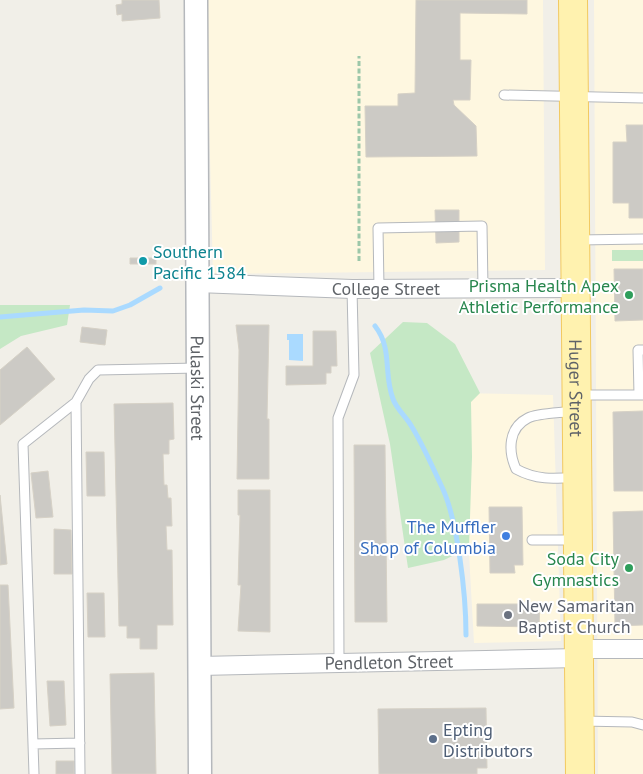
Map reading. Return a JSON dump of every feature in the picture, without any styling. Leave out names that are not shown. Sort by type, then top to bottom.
[{"type":"main road","name":"Huger Street","points":[[573,0],[580,774]]},
{"type":"street","name":"Pulaski Street","points":[[196,0],[200,774]]},
{"type":"street","name":"College Street","points":[[198,283],[352,289],[576,288]]},
{"type":"street","name":"Pendleton Street","points":[[200,666],[339,663],[643,649]]},
{"type":"lane","points":[[504,95],[643,98]]},
{"type":"lane","points":[[379,288],[378,228],[482,226],[483,288]]},
{"type":"lane","points":[[575,240],[643,239]]},
{"type":"lane","points":[[339,663],[338,418],[354,375],[352,289]]},
{"type":"lane","points":[[577,477],[545,479],[525,474],[516,468],[510,451],[512,437],[517,427],[528,417],[577,403],[641,395],[638,350],[643,350]]},
{"type":"lane","points":[[34,774],[22,448],[25,441],[76,402],[89,378],[98,370],[198,368]]},
{"type":"lane","points":[[76,402],[80,774]]},
{"type":"lane","points":[[532,540],[578,540]]},
{"type":"lane","points":[[579,721],[632,722],[643,725]]},
{"type":"lane","points":[[33,744],[80,743]]},
{"type":"path","points":[[359,260],[360,56]]},
{"type":"shaded area","points":[[206,0],[543,0],[545,270],[213,274]]},
{"type":"shaded area","points":[[594,0],[643,0],[643,774],[598,774]]},
{"type":"shaded area","points":[[460,393],[553,395],[561,641],[474,643]]},
{"type":"green space","points":[[612,250],[643,250],[643,261],[612,261]]},
{"type":"green space","points":[[0,305],[70,305],[67,325],[21,336],[0,349]]},
{"type":"green space","points":[[403,322],[427,323],[455,344],[480,393],[471,402],[472,457],[469,548],[444,560],[408,568],[390,444],[370,353]]},
{"type":"water","points":[[287,334],[303,334],[303,361],[289,360],[289,340],[287,340]]},
{"type":"building","points":[[122,0],[159,0],[160,18],[122,21],[122,14],[117,15],[116,5],[122,4]]},
{"type":"building","points":[[416,0],[527,0],[527,14],[460,13],[460,60],[471,60],[470,100],[453,100],[454,105],[476,126],[477,156],[366,157],[365,106],[398,106],[398,94],[415,93]]},
{"type":"building","points":[[626,125],[643,125],[643,218],[629,218],[629,203],[613,203],[613,142],[627,142]]},
{"type":"building","points":[[435,210],[459,210],[459,242],[436,243]]},
{"type":"building","name":"Southern Pacific 1584","points":[[130,258],[156,258],[156,264],[130,264]]},
{"type":"building","name":"Prisma Health Apex Athletic Performance","points":[[614,269],[643,269],[643,320],[615,321]]},
{"type":"building","points":[[236,325],[269,325],[267,419],[269,419],[269,479],[237,479],[239,350]]},
{"type":"building","points":[[82,327],[107,330],[105,345],[80,342]]},
{"type":"building","points":[[313,331],[336,331],[337,366],[331,366],[331,373],[326,373],[326,384],[286,385],[286,366],[313,366]]},
{"type":"building","points":[[27,347],[55,379],[0,425],[0,370]]},
{"type":"building","points":[[173,403],[174,439],[169,440],[169,454],[163,454],[164,485],[167,485],[168,498],[171,498],[172,526],[166,526],[167,550],[172,550],[173,625],[157,625],[157,649],[140,649],[140,638],[127,638],[127,626],[119,626],[114,404]]},
{"type":"building","points":[[643,411],[643,491],[614,491],[613,412]]},
{"type":"building","points":[[354,445],[385,445],[387,622],[355,622]]},
{"type":"building","points":[[86,452],[104,452],[105,496],[87,496]]},
{"type":"building","points":[[48,471],[53,517],[36,518],[31,473]]},
{"type":"building","points":[[238,490],[270,490],[270,632],[238,631],[241,585],[238,585],[240,515],[238,515]]},
{"type":"building","points":[[0,495],[7,564],[0,565]]},
{"type":"building","name":"The Muffler Shop of Columbia","points":[[489,507],[522,507],[523,565],[514,565],[515,573],[490,573]]},
{"type":"building","name":"Soda City Gymnastics","points":[[643,511],[643,625],[615,626],[613,512]]},
{"type":"building","points":[[54,529],[71,530],[72,574],[54,574]]},
{"type":"building","points":[[0,585],[8,585],[14,708],[0,709]]},
{"type":"building","points":[[87,593],[104,593],[105,637],[88,637]]},
{"type":"building","name":"New Samaritan Baptist Church","points":[[477,604],[540,604],[539,627],[477,626]]},
{"type":"building","points":[[154,673],[156,774],[112,774],[110,674]]},
{"type":"building","points":[[47,681],[64,681],[66,725],[50,726]]},
{"type":"building","name":"Epting Distributors","points":[[486,708],[487,768],[477,768],[477,774],[379,774],[378,709]]},
{"type":"building","points":[[56,761],[74,761],[74,774],[56,774]]},
{"type":"waterway","points":[[0,317],[84,310],[113,311],[130,305],[160,288]]},
{"type":"waterway","points":[[375,326],[384,343],[388,380],[393,399],[420,441],[447,500],[460,558],[466,635]]},
{"type":"place","name":"Southern Pacific 1584","points":[[143,261]]},
{"type":"place","name":"Prisma Health Apex Athletic Performance","points":[[629,295]]},
{"type":"place","name":"The Muffler Shop of Columbia","points":[[506,536]]},
{"type":"place","name":"Soda City Gymnastics","points":[[629,568]]},
{"type":"place","name":"New Samaritan Baptist Church","points":[[508,615]]},
{"type":"place","name":"Epting Distributors","points":[[433,739]]}]
